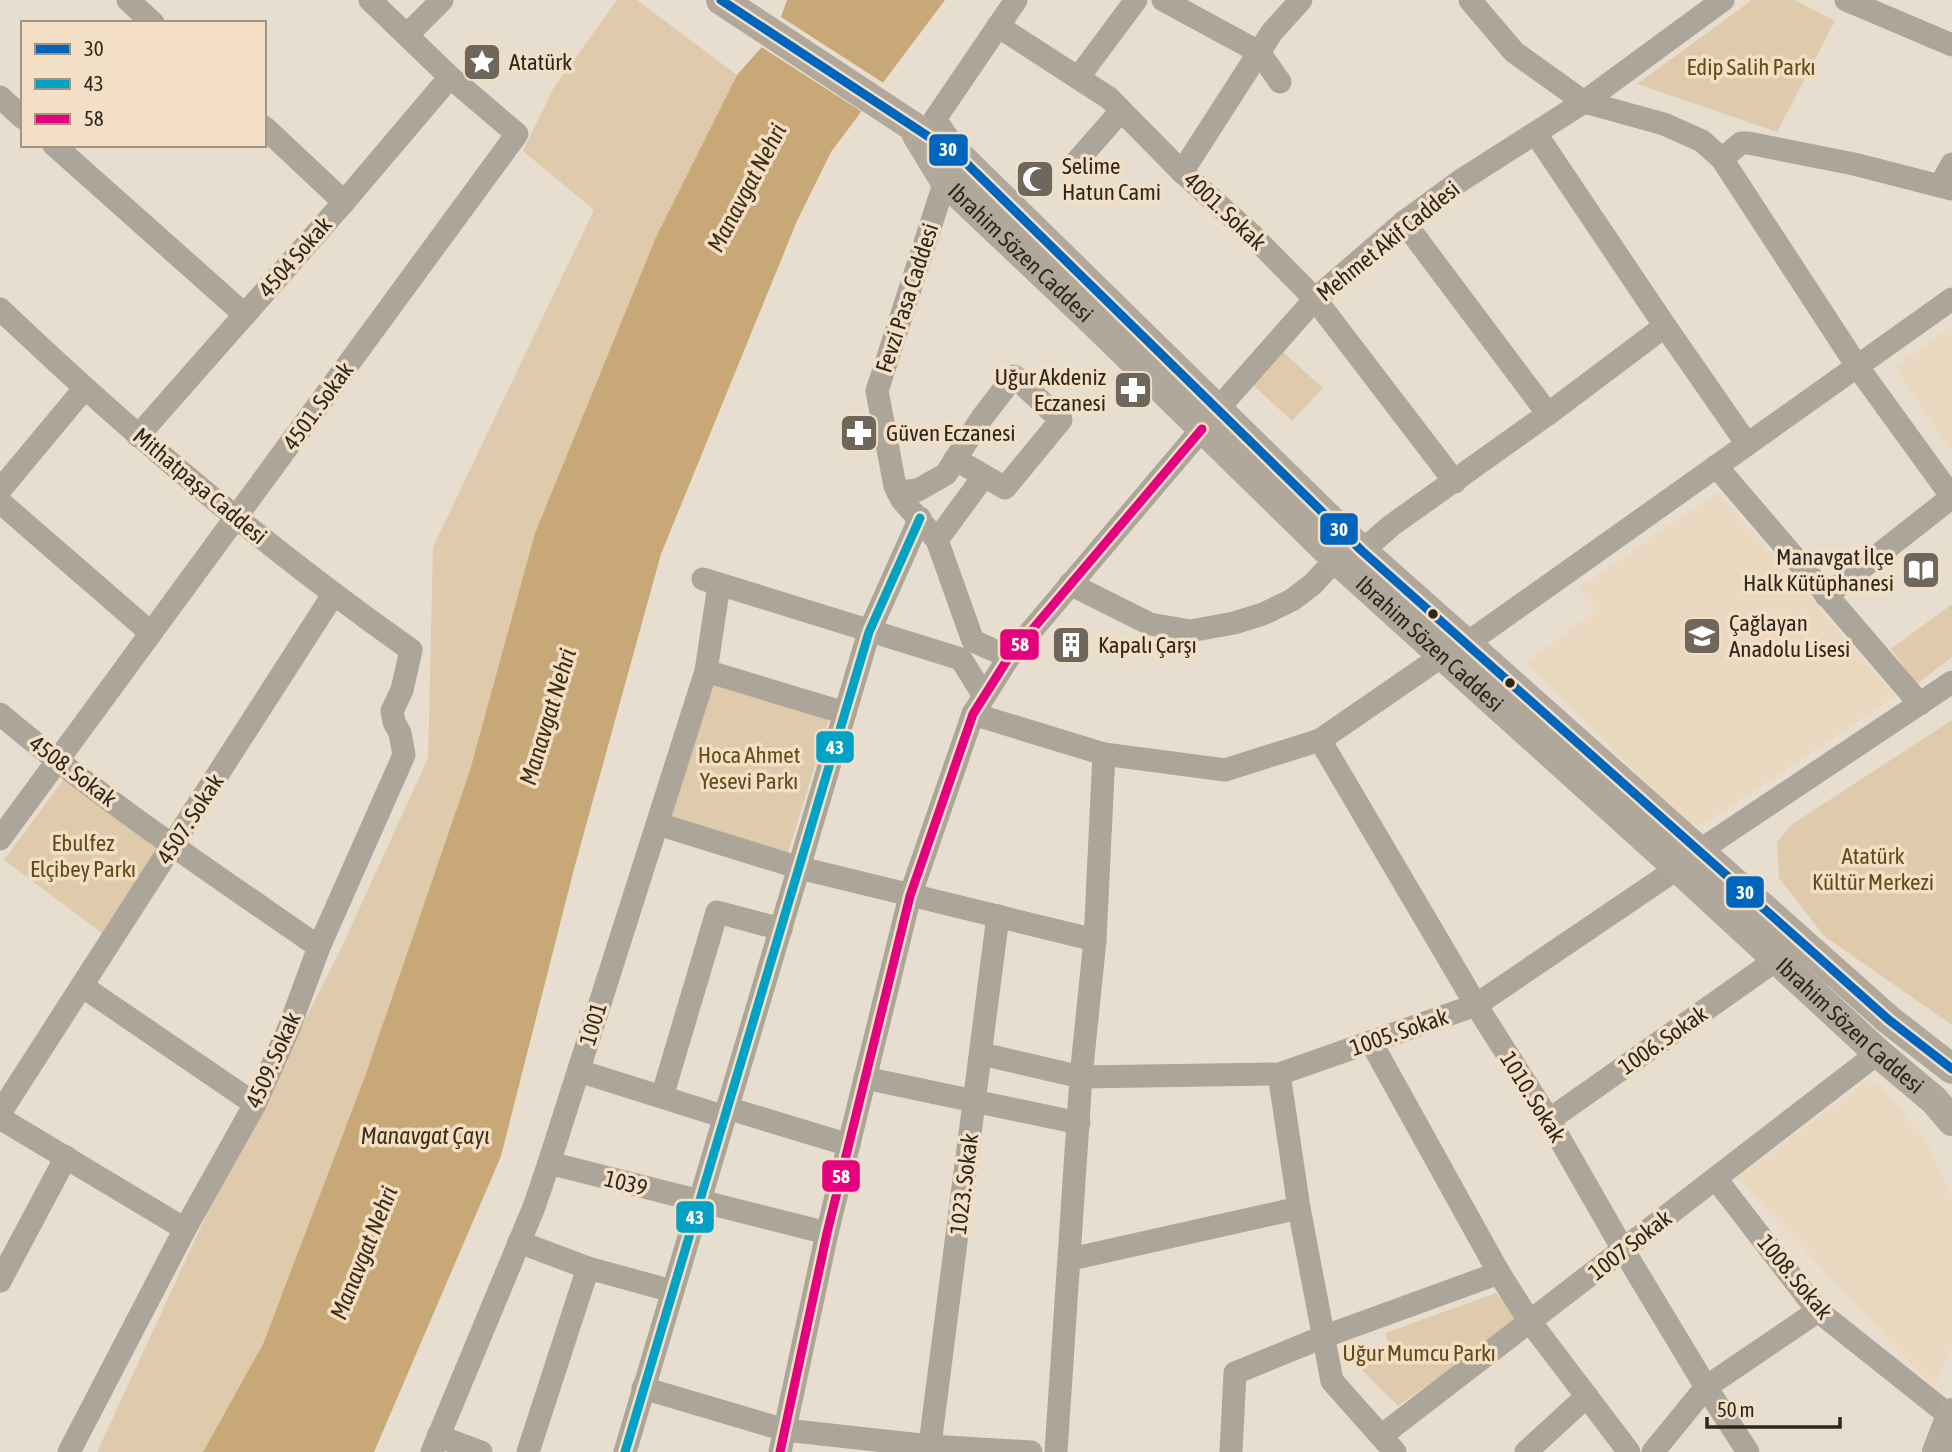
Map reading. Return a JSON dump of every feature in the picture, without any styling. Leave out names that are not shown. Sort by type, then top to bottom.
[{"type":"main road","name":"Ibrahim Sözen Caddesi","points":[[721,0],[903,120],[1349,555],[1454,650],[1689,860],[1952,1069]]},
{"type":"main road","name":"Ibrahim Sözen Caddesi","points":[[1689,860],[1776,960],[1934,1100],[1952,1121]]},
{"type":"main road","points":[[1937,1452],[1951,1414]]},
{"type":"street","points":[[128,0],[150,21]]},
{"type":"street","name":"4501. Sokak","points":[[0,839],[517,134],[450,76],[370,0]]},
{"type":"street","points":[[407,35],[442,0]]},
{"type":"street","points":[[953,170],[935,118],[1016,0]]},
{"type":"street","points":[[1078,78],[1136,0]]},
{"type":"street","points":[[1163,0],[1259,52],[1280,82]]},
{"type":"street","points":[[1182,172],[1272,32],[1301,0]]},
{"type":"street","points":[[1470,0],[1514,52],[1584,102],[1664,124],[1702,141],[1721,159],[1857,366],[1952,497],[1826,596]]},
{"type":"street","name":"Mehmet Akif Caddesi","points":[[783,1441],[827,1233],[910,896],[979,705],[1009,657],[1209,419],[1315,299],[1404,222],[1460,181],[1584,102],[1723,0]]},
{"type":"street","points":[[1846,0],[1952,45]]},
{"type":"street","name":"4001. Sokak","points":[[998,26],[1109,98],[1182,172],[1251,235],[1315,299],[1455,482]]},
{"type":"street","points":[[1620,75],[1620,96],[1628,114]]},
{"type":"street","name":"4504 Sokak","points":[[138,436],[344,202],[450,76]]},
{"type":"street","points":[[0,97],[21,116]]},
{"type":"street","points":[[1077,161],[1121,111]]},
{"type":"street","points":[[266,129],[344,202]]},
{"type":"street","points":[[1536,134],[1747,444]]},
{"type":"street","points":[[1721,159],[1741,143],[1748,143],[1854,164],[1946,188],[1952,164]]},
{"type":"street","points":[[56,147],[244,315]]},
{"type":"street","name":"Fevzi Pasa Caddesi","points":[[953,170],[877,391],[895,486],[937,540],[973,641],[1009,657]]},
{"type":"street","points":[[1404,222],[1548,414]]},
{"type":"street","points":[[869,632],[961,659],[979,705],[1104,754],[1225,770],[1320,740],[1454,650],[1952,299]]},
{"type":"street","name":"Mithatpaşa Caddesi","points":[[0,309],[138,436],[333,595],[411,650]]},
{"type":"street","points":[[1070,584],[1150,624],[1190,631],[1253,617],[1292,600],[1349,555],[1455,482],[1665,326]]},
{"type":"street","points":[[898,492],[918,490],[946,474],[981,419],[1014,376],[1062,420],[1005,488],[956,460]]},
{"type":"street","points":[[0,490],[84,388]]},
{"type":"street","points":[[1716,466],[1920,704]]},
{"type":"street","points":[[937,540],[984,476]]},
{"type":"street","points":[[0,502],[150,634]]},
{"type":"street","points":[[625,1452],[869,632],[920,518]]},
{"type":"street","name":"1001","points":[[435,1444],[519,1242],[579,1071],[706,671],[711,582],[869,632]]},
{"type":"street","name":"4507. Sokak","points":[[0,1113],[333,595]]},
{"type":"street","name":"4509. Sokak","points":[[69,1452],[185,1229],[255,1104],[289,1028],[319,947],[404,755],[392,711],[402,690],[411,650]]},
{"type":"street","points":[[706,671],[845,713]]},
{"type":"street","name":"1005. Sokak","points":[[982,1054],[1081,1077],[1279,1074],[1476,1005],[1952,682]]},
{"type":"street","name":"4508. Sokak","points":[[0,714],[56,761],[319,947]]},
{"type":"street","name":"1010. Sokak","points":[[1320,740],[1476,1005],[1549,1120],[1624,1251],[1748,1452]]},
{"type":"street","points":[[1056,1452],[1071,1259],[1081,1077],[1095,940],[1104,754]]},
{"type":"street","points":[[658,824],[800,868],[1095,940]]},
{"type":"street","points":[[662,1097],[717,912],[781,929]]},
{"type":"street","name":"1023. Sokak","points":[[930,1449],[998,916]]},
{"type":"street","name":"1006. Sokak","points":[[1549,1120],[1776,960]]},
{"type":"street","points":[[82,986],[255,1104]]},
{"type":"street","points":[[1371,1042],[1499,1273],[1530,1321],[1629,1452]]},
{"type":"street","name":"1007 Sokak","points":[[1388,1444],[1530,1321],[1878,1053]]},
{"type":"street","points":[[579,1071],[662,1097],[849,1144]]},
{"type":"street","points":[[1279,1074],[1299,1208],[1332,1381],[1388,1444]]},
{"type":"street","points":[[865,1078],[1079,1123]]},
{"type":"street","points":[[0,1118],[185,1229]]},
{"type":"street","points":[[0,1281],[66,1157]]},
{"type":"street","name":"1039","points":[[548,1163],[827,1233]]},
{"type":"street","name":"1008. Sokak","points":[[1716,1179],[1818,1311],[1951,1414]]},
{"type":"street","points":[[1071,1259],[1299,1208]]},
{"type":"street","points":[[519,1242],[588,1268],[672,1291]]},
{"type":"street","points":[[528,1452],[588,1268]]},
{"type":"street","points":[[1231,1452],[1236,1373],[1322,1337],[1499,1273]]},
{"type":"street","points":[[1653,1452],[1706,1387],[1818,1311]]},
{"type":"street","points":[[643,1388],[783,1441],[1031,1452]]},
{"type":"street","points":[[1526,1452],[1587,1396]]},
{"type":"street","points":[[435,1444],[481,1452]]},
{"type":"shaded area","points":[[1952,326],[1952,453],[1894,367]]},
{"type":"shaded area","name":"Çağlayan Anadolu Lisesi","points":[[1717,492],[1896,696],[1702,826],[1690,826],[1525,663],[1596,610],[1579,588]]},
{"type":"shaded area","points":[[1867,1080],[1876,1082],[1924,1136],[1950,1191],[1952,1347],[1934,1388],[1737,1178]]},
{"type":"green space","points":[[617,0],[637,0],[737,75],[656,237],[535,533],[470,770],[364,1079],[263,1344],[203,1452],[97,1452],[219,1188],[339,953],[428,758],[433,547],[594,210],[523,151],[553,89]]},
{"type":"green space","name":"Edip Salih Parkı","points":[[1752,0],[1795,0],[1835,21],[1777,132],[1637,84]]},
{"type":"green space","points":[[1283,352],[1323,388],[1292,421],[1253,385]]},
{"type":"green space","points":[[1952,604],[1952,657],[1917,684],[1891,649]]},
{"type":"green space","name":"Hoca Ahmet Yesevi Parkı","points":[[710,680],[830,717],[787,856],[668,819]]},
{"type":"green space","name":"Atatürk Kültür Merkezi","points":[[1952,720],[1952,1025],[1824,936],[1779,878],[1777,842],[1791,825]]},
{"type":"green space","name":"Ebulfez Elçibey Parkı","points":[[64,779],[162,852],[102,933],[4,860]]},
{"type":"green space","name":"Uğur Mumcu Parkı","points":[[1496,1293],[1517,1321],[1398,1406],[1359,1367],[1390,1347],[1385,1333]]},
{"type":"water","name":"Manavgat Çayı","points":[[787,0],[945,0],[831,152],[797,221],[661,554],[574,869],[501,1156],[374,1452],[203,1452],[263,1344],[364,1079],[470,770],[535,533],[656,237],[737,75],[776,31]]},
{"type":"pier","points":[[778,15],[885,84],[864,113],[758,45],[773,29]]},
{"type":"transit line","name":"30","points":[[721,0],[961,158],[1362,551],[1889,1020],[1952,1069]]},
{"type":"transit line","name":"58","points":[[780,1452],[827,1233],[910,896],[973,714],[1009,657],[1202,429]]},
{"type":"transit line","name":"43","points":[[625,1452],[869,632],[920,518]]},
{"type":"place","name":"Atatürk","points":[[482,62]]},
{"type":"place","name":"Selime Hatun Cami","points":[[1035,179]]},
{"type":"place","name":"Uğur Akdeniz Eczanesi","points":[[1133,390]]},
{"type":"place","name":"Güven Eczanesi","points":[[859,433]]},
{"type":"place","name":"Manavgat İlçe Halk Kütüphanesi","points":[[1921,570]]},
{"type":"place","name":"Çağlayan Anadolu Lisesi","points":[[1702,636]]},
{"type":"place","name":"Kapalı Çarşı","points":[[1071,645]]},
{"type":"water label","name":"Manavgat Nehri","points":[[747,188]]},
{"type":"water label","name":"Manavgat Nehri","points":[[548,717]]},
{"type":"water label","name":"Manavgat Nehri","points":[[364,1253]]}]
